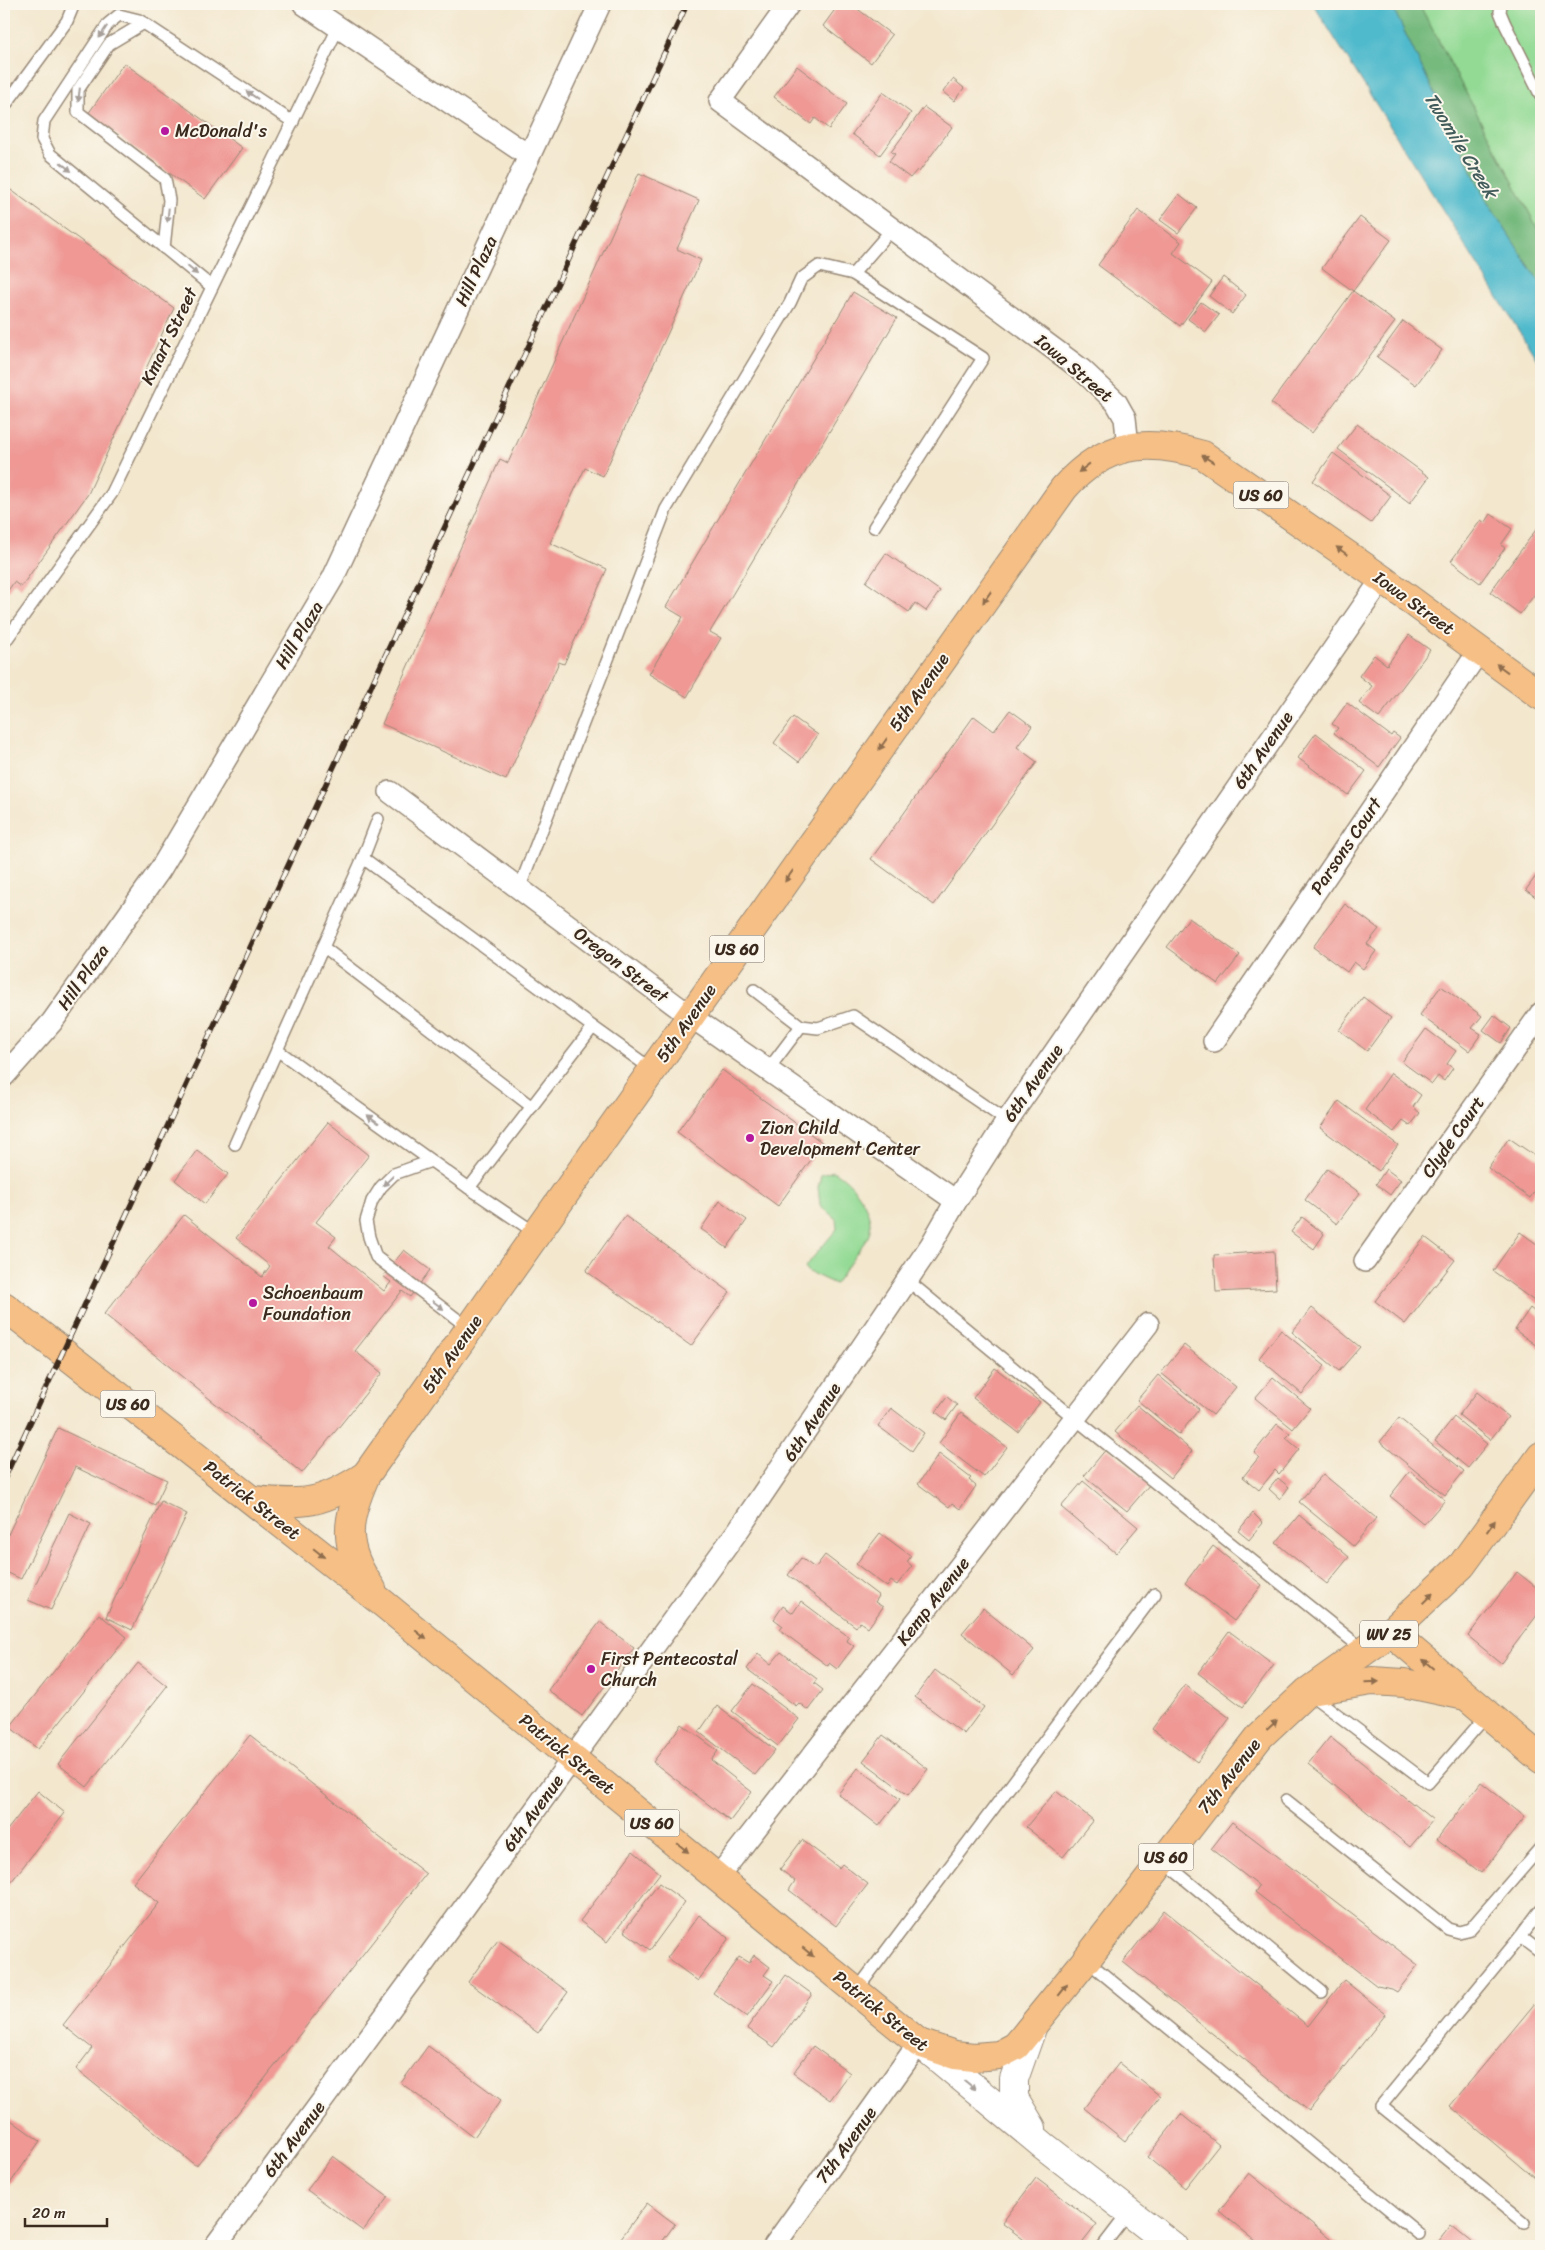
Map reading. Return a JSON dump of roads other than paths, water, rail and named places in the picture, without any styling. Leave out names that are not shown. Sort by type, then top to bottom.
[{"type":"main road","name":"Iowa Street","points":[[1128,446],[1174,447],[1203,455],[1382,579],[1541,696]]},
{"type":"main road","name":"5th Avenue","points":[[366,1475],[1064,488],[1079,471],[1098,458],[1128,446]]},
{"type":"main road","name":"Patrick Street","points":[[4,1306],[384,1604],[919,2043]]},
{"type":"main road","name":"7th Avenue","points":[[1032,2028],[1260,1736],[1307,1692],[1391,1632],[1462,1565],[1541,1456]]},
{"type":"main road","name":"US 60","points":[[253,1500],[300,1503],[324,1498],[343,1490],[366,1475]]},
{"type":"main road","points":[[366,1475],[352,1508],[349,1531],[358,1566],[384,1604]]},
{"type":"main road","points":[[1391,1632],[1541,1759]]},
{"type":"main road","points":[[1307,1692],[1372,1681],[1404,1683],[1465,1696]]},
{"type":"main road","name":"US 60","points":[[919,2043],[955,2055],[974,2057],[999,2055],[1016,2046],[1032,2028]]},
{"type":"street","points":[[304,4],[529,156]]},
{"type":"street","name":"Hill Plaza","points":[[4,1076],[52,1022],[160,870],[329,585],[600,4]]},
{"type":"street","name":"Iowa Street","points":[[789,4],[720,101],[1082,370],[1116,402],[1125,418],[1128,446]]},
{"type":"street","name":"6th Avenue","points":[[215,2246],[418,1971],[754,1508],[931,1245],[1006,1121],[1382,579]]},
{"type":"street","name":"Parsons Court","points":[[1214,1041],[1479,651]]},
{"type":"street","name":"Oregon Street","points":[[390,792],[690,1016],[956,1201]]},
{"type":"street","name":"Clyde Court","points":[[1365,1261],[1541,1013]]},
{"type":"street","name":"Kemp Avenue","points":[[718,1877],[1148,1324]]},
{"type":"street","name":"7th Avenue","points":[[1032,2028],[1014,2078],[1014,2098],[1044,2146]]},
{"type":"street","name":"7th Avenue","points":[[774,2246],[919,2043]]},
{"type":"street","name":"Patrick Street","points":[[919,2043],[1044,2146],[1173,2246]]},
{"type":"lane","points":[[4,107],[67,21],[74,4]]},
{"type":"lane","points":[[1501,4],[1500,12],[1505,24],[1541,96]]},
{"type":"lane","points":[[212,287],[50,154],[42,139],[44,121],[108,24],[118,15],[144,23],[293,122]]},
{"type":"lane","points":[[144,23],[109,44],[78,90],[78,112],[165,179],[169,200],[164,248]]},
{"type":"lane","name":"Kmart Street","points":[[4,644],[112,494],[338,28]]},
{"type":"lane","points":[[853,274],[892,229]]},
{"type":"lane","points":[[519,889],[666,509],[790,303],[801,278],[819,266],[853,274],[983,358],[874,527]]},
{"type":"lane","points":[[234,1144],[363,858],[378,819]]},
{"type":"lane","points":[[363,858],[653,1070]]},
{"type":"lane","points":[[323,947],[532,1107]]},
{"type":"lane","points":[[754,990],[801,1026],[818,1028],[853,1016],[1006,1121]]},
{"type":"lane","points":[[767,1071],[801,1026]]},
{"type":"lane","points":[[470,1188],[594,1027]]},
{"type":"lane","points":[[277,1050],[431,1161],[537,1234]]},
{"type":"lane","points":[[431,1161],[394,1174],[381,1186],[372,1201],[366,1221],[369,1237],[376,1257],[470,1329]]},
{"type":"lane","points":[[907,1280],[1365,1651]]},
{"type":"lane","points":[[856,1991],[1155,1594]]},
{"type":"lane","points":[[1307,1692],[1428,1783],[1487,1715]]},
{"type":"lane","points":[[1286,1800],[1448,1929],[1459,1932],[1470,1929],[1541,1847]]},
{"type":"lane","points":[[1163,1861],[1322,1992]]},
{"type":"lane","points":[[1524,2222],[1381,2106],[1541,1909]]},
{"type":"lane","points":[[1520,1937],[1541,1953]]},
{"type":"lane","points":[[1086,1960],[1419,2234]]},
{"type":"lane","points":[[1102,2246],[1129,2211]]},
{"type":"water","points":[[1313,4],[1391,4],[1486,200],[1541,284],[1541,366]]},
{"type":"railway","points":[[4,1479],[687,4]]},
{"type":"place","name":"McDonald's","points":[[165,131]]},
{"type":"place","name":"Zion Child Development Center","points":[[750,1138]]},
{"type":"place","name":"Schoenbaum Foundation","points":[[253,1303]]},
{"type":"place","name":"First Pentecostal Church","points":[[591,1669]]},
{"type":"water label","name":"Twomile Creek","points":[[1461,145]]}]
